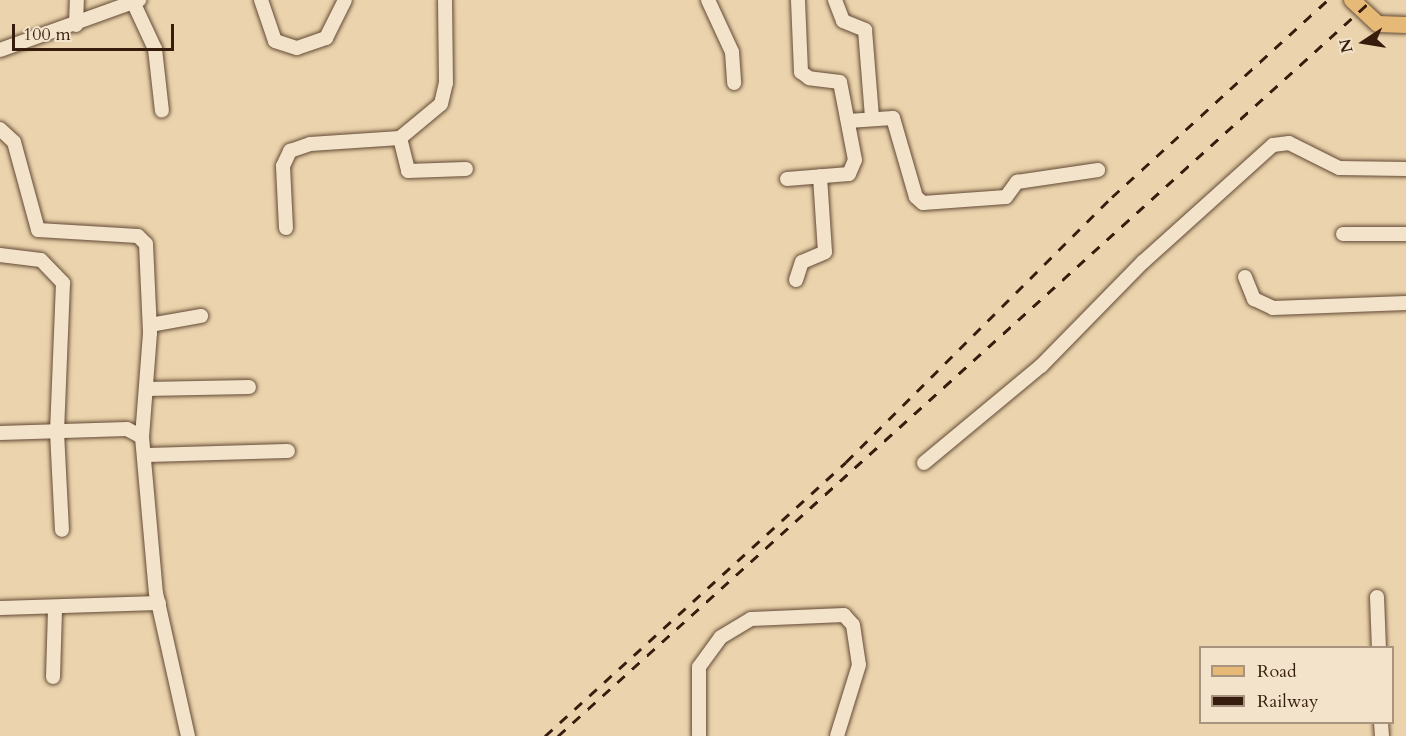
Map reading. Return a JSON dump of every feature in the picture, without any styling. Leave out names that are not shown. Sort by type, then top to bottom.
[{"type":"main road","points":[[1352,0],[1378,24],[1406,25]]},
{"type":"street","points":[[76,25],[77,0]]},
{"type":"street","points":[[261,0],[275,41],[297,48],[326,38],[345,0]]},
{"type":"street","points":[[286,228],[283,166],[290,151],[310,144],[400,138],[435,111],[443,96],[445,0]]},
{"type":"street","points":[[708,0],[732,52],[734,83]]},
{"type":"street","points":[[787,179],[820,177],[854,170],[840,82],[809,78],[801,72],[798,0]]},
{"type":"street","points":[[835,0],[843,21],[866,30],[872,117]]},
{"type":"street","points":[[2,45],[76,25],[136,2],[155,49],[162,111]]},
{"type":"street","points":[[848,121],[872,117],[893,118],[916,197],[923,203],[1006,197],[1017,182],[1098,170]]},
{"type":"street","points":[[0,129],[14,142],[38,230],[144,239],[150,325],[142,437],[146,455],[159,603],[188,736]]},
{"type":"street","points":[[400,138],[408,171],[465,169]]},
{"type":"street","points":[[924,463],[1041,366],[1143,262],[1274,145],[1289,143],[1339,168],[1406,169]]},
{"type":"street","points":[[796,280],[802,262],[825,252],[820,177]]},
{"type":"street","points":[[1342,234],[1406,234]]},
{"type":"street","points":[[0,255],[41,260],[63,284],[57,432],[62,530]]},
{"type":"street","points":[[1245,278],[1254,299],[1273,308],[1406,303]]},
{"type":"street","points":[[150,325],[201,316]]},
{"type":"street","points":[[146,389],[249,387]]},
{"type":"street","points":[[0,433],[127,429],[142,437]]},
{"type":"street","points":[[146,455],[288,451]]},
{"type":"street","points":[[1377,597],[1379,646]]},
{"type":"street","points":[[0,608],[55,609],[159,603]]},
{"type":"street","points":[[52,677],[55,609]]},
{"type":"street","points":[[699,736],[699,667],[721,637],[751,619],[844,615],[853,625],[859,665],[837,736]]},
{"type":"railway","points":[[545,736],[846,462],[1112,197],[1328,0]]},
{"type":"railway","points":[[558,736],[1372,0]]}]
